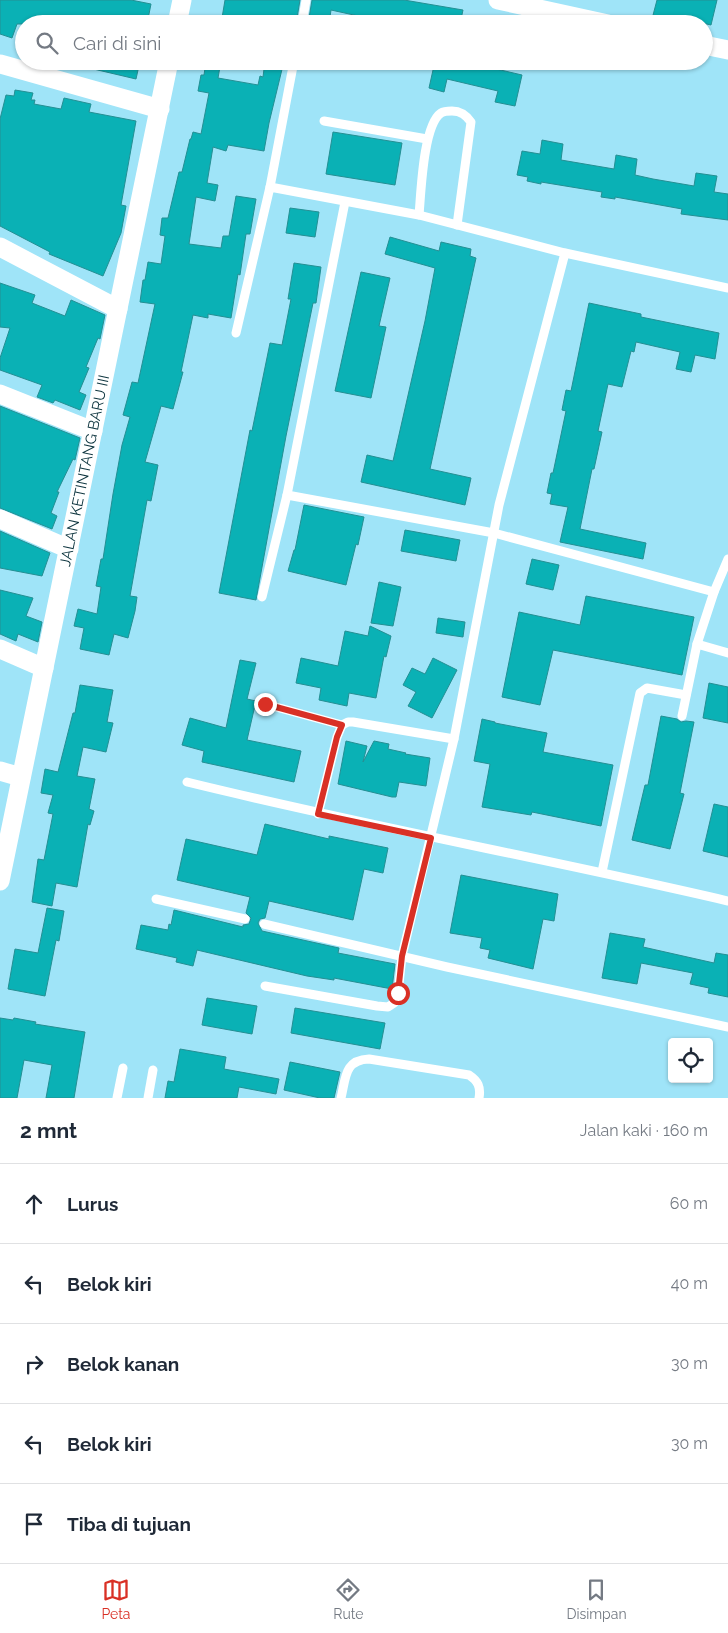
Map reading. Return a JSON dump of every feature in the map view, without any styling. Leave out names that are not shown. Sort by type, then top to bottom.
[{"type":"street","points":[[179,15],[182,0]]},
{"type":"street","points":[[498,0],[567,15]]},
{"type":"street","points":[[713,47],[728,50]]},
{"type":"street","points":[[0,64],[15,68]]},
{"type":"street","points":[[21,70],[160,109]]},
{"type":"street","name":"JALAN KETINTANG BARU III","points":[[0,881],[167,70]]},
{"type":"street","points":[[0,247],[118,309]]},
{"type":"street","points":[[0,394],[93,431]]},
{"type":"street","points":[[0,519],[68,549]]},
{"type":"street","points":[[0,649],[44,668]]},
{"type":"street","points":[[0,771],[21,777]]},
{"type":"lane","points":[[304,15],[306,0]]},
{"type":"lane","points":[[236,332],[270,187],[292,70]]},
{"type":"lane","points":[[419,215],[427,139],[437,117],[445,111],[466,114],[472,122],[457,225]]},
{"type":"lane","points":[[324,121],[427,139]]},
{"type":"lane","points":[[270,187],[419,215],[565,253],[728,288]]},
{"type":"lane","points":[[262,597],[287,495],[345,202]]},
{"type":"lane","points":[[265,986],[388,1007],[394,1004],[398,993],[402,956],[454,739],[499,505],[565,253]]},
{"type":"lane","points":[[287,495],[494,533],[714,592]]},
{"type":"lane","points":[[682,716],[697,644],[714,592],[728,559]]},
{"type":"lane","points":[[697,644],[728,653]]},
{"type":"lane","points":[[602,872],[640,693],[647,688],[686,695]]},
{"type":"lane","points":[[265,704],[342,725]]},
{"type":"lane","points":[[318,814],[337,737],[342,725],[353,722],[454,739]]},
{"type":"lane","points":[[187,782],[318,814],[602,872],[728,901]]},
{"type":"lane","points":[[156,899],[245,919]]},
{"type":"lane","points":[[264,924],[728,1027]]},
{"type":"lane","points":[[341,1098],[348,1068],[360,1059],[469,1075],[476,1081],[479,1087],[479,1098]]},
{"type":"lane","points":[[117,1098],[123,1068]]},
{"type":"lane","points":[[148,1098],[153,1070]]},
{"type":"building","points":[[0,0],[131,0],[151,4],[149,15],[15,15],[15,30],[12,38],[0,34]]},
{"type":"building","points":[[225,0],[300,0],[298,15],[222,15]]},
{"type":"building","points":[[312,0],[404,0],[463,10],[462,15],[354,15],[331,10],[330,15],[310,15]]},
{"type":"building","points":[[657,0],[717,0],[713,17],[713,15],[653,15]]},
{"type":"building","points":[[98,70],[138,70],[136,79]]},
{"type":"building","points":[[205,70],[219,70],[218,78],[258,85],[260,76],[263,77],[264,70],[282,70],[264,151],[228,145],[226,151],[213,147],[207,183],[218,185],[215,201],[196,197],[189,244],[221,248],[223,236],[229,236],[236,196],[256,199],[250,234],[246,234],[231,318],[208,314],[208,318],[193,315],[181,372],[183,372],[173,409],[161,406],[145,462],[158,465],[151,501],[147,500],[130,596],[137,597],[135,611],[128,638],[114,634],[109,655],[80,649],[84,628],[74,626],[78,609],[97,614],[101,587],[96,586],[101,559],[103,559],[122,445],[130,417],[123,415],[132,382],[138,383],[155,304],[140,302],[143,280],[145,280],[148,262],[161,264],[165,236],[160,235],[162,218],[168,218],[179,172],[182,172],[193,132],[201,134],[209,93],[198,91],[201,75],[204,75]]},
{"type":"building","points":[[433,70],[501,70],[522,75],[515,106],[495,102],[498,91],[447,79],[444,92],[429,88]]},
{"type":"building","points":[[15,90],[33,93],[31,100],[35,100],[34,104],[61,109],[64,98],[91,104],[89,112],[136,121],[121,205],[126,206],[121,233],[103,276],[49,254],[50,252],[0,226],[0,119],[6,95],[14,96]]},
{"type":"building","points":[[333,132],[402,143],[395,185],[326,174]]},
{"type":"building","points":[[542,140],[563,144],[561,160],[614,169],[616,155],[637,159],[635,175],[653,179],[694,186],[696,173],[717,176],[714,192],[728,194],[728,220],[681,214],[682,209],[649,203],[615,197],[615,199],[601,197],[602,192],[527,181],[528,177],[517,175],[522,151],[540,154]]},
{"type":"building","points":[[290,208],[319,212],[315,237],[286,233]]},
{"type":"building","points":[[390,237],[439,251],[441,242],[471,249],[470,256],[476,258],[430,469],[471,478],[465,505],[361,482],[367,455],[393,461],[435,268],[385,254]]},
{"type":"building","points":[[294,263],[321,267],[316,303],[313,303],[286,436],[256,600],[219,593],[250,430],[252,431],[270,343],[282,345],[291,299],[288,299]]},
{"type":"building","points":[[361,272],[390,278],[379,326],[386,327],[371,398],[335,391]]},
{"type":"building","points":[[0,283],[35,295],[32,303],[65,316],[71,300],[105,315],[100,339],[98,338],[86,367],[89,368],[79,392],[86,395],[80,410],[55,400],[53,403],[37,397],[42,385],[0,370],[0,358],[10,328],[0,327]]},
{"type":"building","points":[[589,303],[641,314],[641,317],[719,333],[715,359],[695,355],[691,372],[676,369],[680,352],[636,342],[634,352],[631,351],[622,387],[608,384],[598,431],[602,432],[594,469],[592,469],[580,529],[646,543],[643,559],[560,542],[568,507],[550,504],[552,494],[547,493],[566,411],[562,410],[566,390],[571,391]]},
{"type":"building","points":[[0,406],[80,438],[75,460],[73,459],[57,492],[59,492],[51,513],[57,516],[52,529],[0,508]]},
{"type":"building","points":[[304,505],[364,517],[346,585],[288,571],[295,550]]},
{"type":"building","points":[[405,530],[460,540],[456,561],[401,551]]},
{"type":"building","points":[[0,531],[50,553],[42,576],[0,568]]},
{"type":"building","points":[[532,559],[559,565],[553,590],[526,584]]},
{"type":"building","points":[[379,582],[401,587],[393,626],[371,623]]},
{"type":"building","points":[[0,590],[33,598],[26,616],[42,622],[38,642],[18,634],[16,641],[0,634]]},
{"type":"building","points":[[586,596],[694,617],[682,675],[553,650],[540,705],[502,697],[519,612],[580,625]]},
{"type":"building","points":[[438,618],[465,622],[463,637],[436,633]]},
{"type":"building","points":[[370,626],[391,636],[386,657],[384,656],[376,698],[349,693],[347,706],[319,700],[321,688],[296,683],[301,658],[338,666],[345,631],[368,636]]},
{"type":"building","points":[[433,658],[457,670],[432,718],[408,706],[416,692],[403,685],[412,668],[425,674]]},
{"type":"building","points":[[240,660],[256,663],[247,699],[256,701],[247,740],[301,751],[294,782],[202,762],[204,751],[182,745],[190,718],[226,728]]},
{"type":"building","points":[[709,683],[728,687],[728,723],[703,718]]},
{"type":"building","points":[[80,685],[113,690],[107,722],[113,723],[106,752],[83,747],[77,776],[95,779],[89,809],[94,811],[90,825],[88,824],[77,887],[56,883],[52,906],[32,902],[38,859],[44,860],[53,814],[48,813],[53,795],[41,793],[45,769],[58,772],[73,713],[75,713]]},
{"type":"building","points":[[661,716],[677,719],[681,722],[694,722],[680,793],[684,794],[670,849],[632,840],[645,785],[648,785]]},
{"type":"building","points":[[482,719],[547,733],[543,752],[613,765],[601,826],[532,812],[531,815],[482,807],[490,764],[474,761]]},
{"type":"building","points":[[346,741],[367,746],[363,762],[374,741],[389,744],[388,749],[430,758],[426,786],[399,782],[396,797],[392,797],[338,784]]},
{"type":"building","points":[[714,804],[728,807],[728,857],[703,851]]},
{"type":"building","points":[[265,824],[329,839],[329,836],[388,848],[383,873],[364,869],[353,920],[269,901],[265,918],[260,919],[258,923],[262,931],[339,948],[338,953],[395,964],[392,989],[334,978],[334,980],[307,976],[197,950],[193,966],[176,962],[177,958],[136,949],[141,925],[168,930],[174,910],[243,927],[243,925],[249,924],[251,918],[246,913],[250,897],[177,880],[186,839],[257,855]]},
{"type":"building","points":[[461,875],[558,894],[554,921],[543,919],[533,969],[488,958],[490,950],[480,948],[482,938],[450,933]]},
{"type":"building","points":[[47,908],[64,911],[59,941],[56,940],[45,996],[8,989],[15,949],[38,953]]},
{"type":"building","points":[[610,933],[645,939],[643,947],[714,963],[716,953],[728,955],[728,997],[708,993],[709,988],[690,984],[693,973],[641,963],[637,984],[602,978]]},
{"type":"building","points":[[207,998],[257,1006],[252,1034],[202,1025]]},
{"type":"building","points":[[295,1008],[385,1023],[380,1049],[291,1033]]},
{"type":"building","points":[[0,1018],[13,1020],[14,1018],[36,1022],[35,1024],[85,1032],[74,1098],[46,1098],[52,1065],[24,1060],[17,1098],[0,1098]]},
{"type":"building","points":[[180,1049],[226,1057],[224,1069],[279,1079],[276,1094],[239,1087],[237,1098],[165,1098],[168,1081],[174,1082]]},
{"type":"building","points":[[290,1062],[340,1072],[334,1098],[320,1098],[284,1090]]},
{"type":"route","points":[[265,704],[342,725],[338,731],[318,814],[431,838],[402,956],[398,993]]}]
